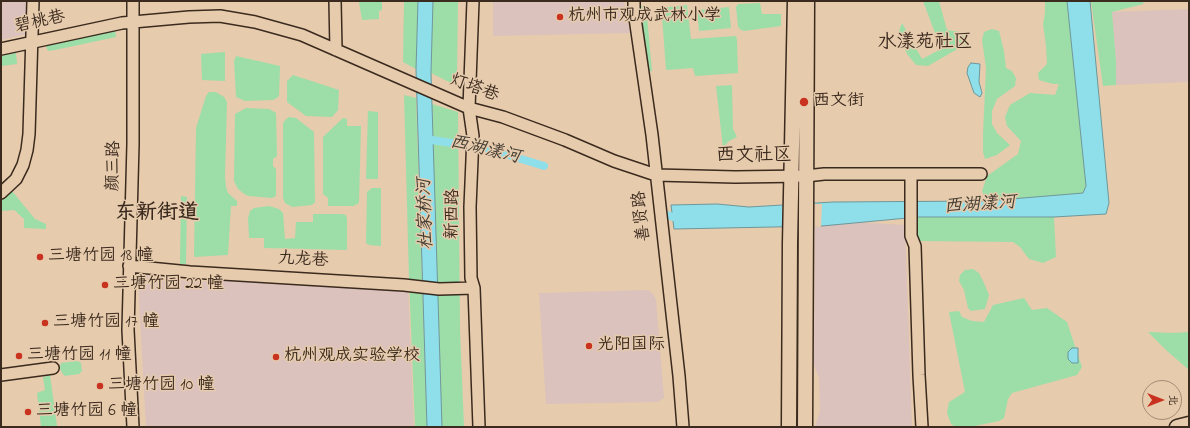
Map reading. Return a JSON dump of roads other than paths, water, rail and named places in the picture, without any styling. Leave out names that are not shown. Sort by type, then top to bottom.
[{"type":"main road","points":[[789,427],[790,226],[795,1]]},
{"type":"main road","points":[[805,427],[807,1]]},
{"type":"main road","points":[[1177,427],[1189,424]]},
{"type":"street","points":[[1,193],[16,178],[24,165],[27,150],[29,134],[33,1]]},
{"type":"street","name":"颜三路","points":[[133,427],[128,330],[133,144],[134,1]]},
{"type":"street","points":[[335,1],[336,50]]},
{"type":"street","name":"新西路","points":[[474,1],[470,108],[473,136],[470,207],[471,278],[474,288],[479,427]]},
{"type":"street","name":"善贤路","points":[[634,1],[634,11],[652,135],[678,368],[683,427]]},
{"type":"street","name":"灯塔巷","points":[[133,22],[188,16],[220,16],[255,22],[302,35],[470,108],[503,117],[565,140],[614,162],[656,175],[734,177],[806,176],[824,174],[981,174]]},
{"type":"street","name":"碧桃巷","points":[[1,49],[122,23],[133,22]]},
{"type":"street","points":[[911,174],[911,236],[915,246],[918,360],[922,427]]},
{"type":"street","name":"九龙巷","points":[[129,266],[190,272],[404,285],[439,289],[474,288]]},
{"type":"street","points":[[1,374],[53,368]]},
{"type":"water","name":"杜家桥河","points":[[418,1],[433,1],[431,73],[442,427],[427,427],[416,69]]},
{"type":"water","points":[[1067,1],[1090,1],[1109,203],[1106,214],[1054,217],[918,217],[822,226],[674,229],[671,205],[717,204],[749,207],[833,202],[987,201],[1083,193],[1086,186]]},
{"type":"water","points":[[971,63],[980,64],[979,82],[982,93],[980,97],[974,93],[967,73],[968,67]]},
{"type":"water","points":[[1072,348],[1078,348],[1078,363],[1072,363],[1068,359],[1068,352]]},
{"type":"waterway","name":"西湖漾河","points":[[425,139],[485,148],[544,166]]},
{"type":"waterway","name":"西湖漾河","points":[[667,215],[673,217],[683,217]]},
{"type":"place","name":"杭州市观成武林小学","points":[[560,17]]},
{"type":"place","name":"西文街","points":[[804,102]]},
{"type":"place","name":"三塘竹园 18 幢","points":[[40,257]]},
{"type":"place","name":"三塘竹园 22 幢","points":[[105,285]]},
{"type":"place","name":"三塘竹园 17 幢","points":[[45,323]]},
{"type":"place","name":"光阳国际","points":[[589,346]]},
{"type":"place","name":"三塘竹园 11 幢","points":[[19,356]]},
{"type":"place","name":"杭州观成实验学校","points":[[276,357]]},
{"type":"place","name":"三塘竹园 10 幢","points":[[100,386]]},
{"type":"place","name":"三塘竹园 6 幢","points":[[28,412]]},
{"type":"district","name":"水漾苑社区","points":[[925,44]]},
{"type":"district","name":"西文社区","points":[[754,157]]},
{"type":"district","name":"东新街道","points":[[157,215]]}]
